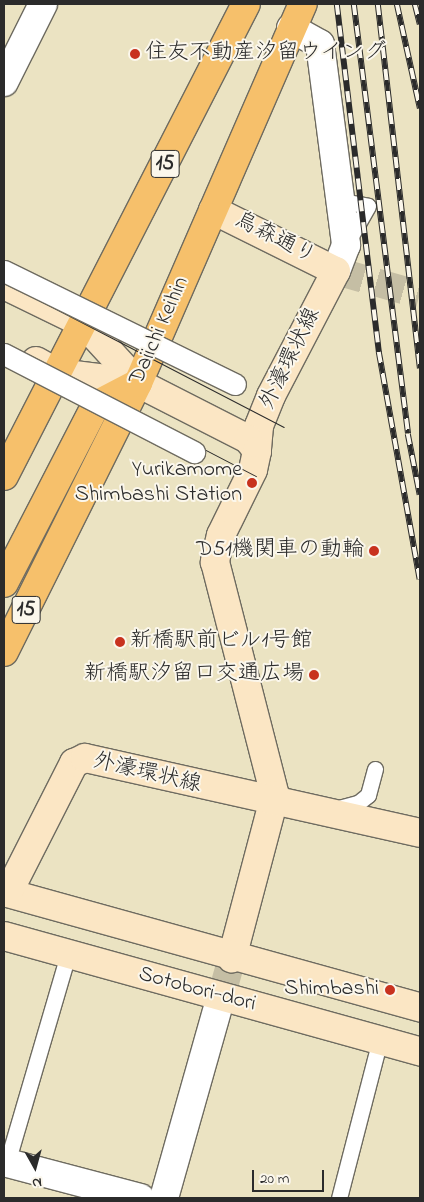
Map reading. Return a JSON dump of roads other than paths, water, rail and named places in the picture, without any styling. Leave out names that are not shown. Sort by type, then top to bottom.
[{"type":"main road","name":"15","points":[[4,476],[84,324],[246,4]]},
{"type":"main road","name":"Daiichi Keihin","points":[[4,652],[138,384],[291,28],[304,4]]},
{"type":"main road","name":"烏森通り","points":[[213,210],[336,270]]},
{"type":"main road","name":"外濠環状線","points":[[275,802],[216,571],[217,549],[229,519],[253,470],[259,426],[271,396],[336,270]]},
{"type":"main road","points":[[4,285],[84,324],[138,384]]},
{"type":"main road","points":[[4,345],[58,373],[138,384],[248,440],[257,451]]},
{"type":"main road","points":[[4,583],[96,405],[138,384]]},
{"type":"main road","name":"外濠環状線","points":[[6,893],[79,760],[93,758],[275,802],[323,810],[420,833]]},
{"type":"main road","points":[[232,958],[275,802]]},
{"type":"main road","name":"Sotobori-dori","points":[[6,893],[232,958],[420,1007]]},
{"type":"main road","name":"Sotobori-dori","points":[[4,936],[420,1051]]},
{"type":"street","points":[[4,82],[43,4]]},
{"type":"street","points":[[291,28],[320,44],[346,245],[336,270]]},
{"type":"street","points":[[4,271],[235,384]]},
{"type":"street","points":[[4,354],[194,452]]},
{"type":"street","points":[[164,1198],[221,997]]},
{"type":"street","points":[[5,1163],[140,1198]]},
{"type":"lane","points":[[341,201],[368,206],[346,245]]},
{"type":"lane","points":[[323,810],[358,803],[368,795],[375,769]]},
{"type":"lane","points":[[5,1163],[68,954]]},
{"type":"lane","points":[[339,1198],[380,1040]]},
{"type":"tunnel","points":[[336,271],[420,295]]},
{"type":"tunnel","points":[[221,997],[232,958]]},
{"type":"tram line","points":[[4,282],[284,427]]},
{"type":"tram line","points":[[4,345],[256,476]]},
{"type":"railway","points":[[337,4],[379,352],[420,579]]},
{"type":"railway","points":[[354,4],[408,434],[420,495]]},
{"type":"railway","points":[[378,4],[420,369]]},
{"type":"railway","points":[[397,4],[420,108]]},
{"type":"railway","points":[[415,4],[420,24]]},
{"type":"place","name":"住友不動産汐留ウイング","points":[[135,54]]},
{"type":"place","name":"Yurikamome Shimbashi Station","points":[[252,483]]},
{"type":"place","name":"D51機関車の動輪","points":[[374,551]]},
{"type":"place","name":"新橋駅前ビル1号館","points":[[120,642]]},
{"type":"place","name":"新橋駅汐留口交通広場","points":[[314,675]]},
{"type":"place","name":"Shimbashi","points":[[390,990]]}]
